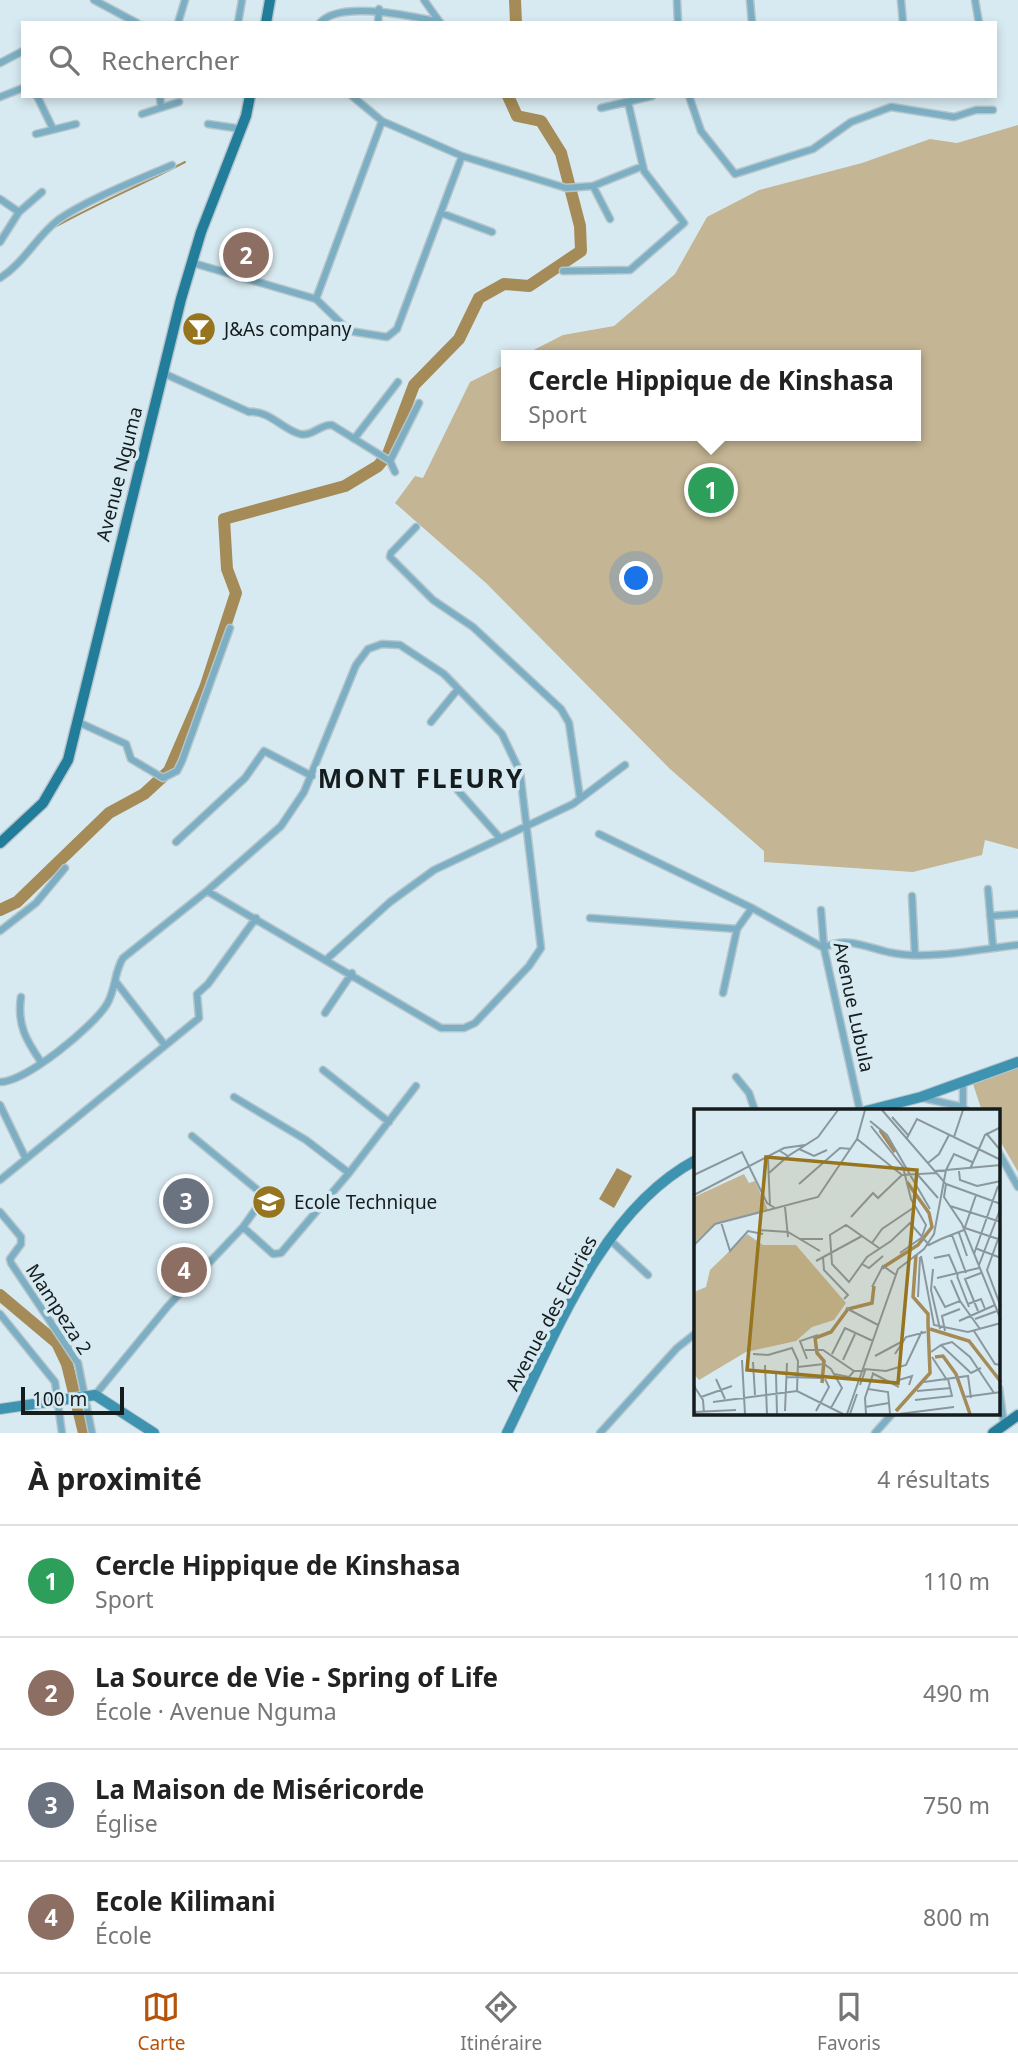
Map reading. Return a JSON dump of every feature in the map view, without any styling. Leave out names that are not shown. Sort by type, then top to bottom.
[{"type":"main road","points":[[266,21],[270,0]]},
{"type":"main road","name":"Avenue Nguma","points":[[0,843],[43,803],[68,760],[93,650],[201,232],[242,128],[250,98]]},
{"type":"main road","points":[[993,1433],[1018,1415]]},
{"type":"street","points":[[94,0],[133,21]]},
{"type":"street","points":[[179,21],[185,0]]},
{"type":"street","points":[[238,21],[242,0]]},
{"type":"street","points":[[424,0],[439,21]]},
{"type":"street","points":[[677,0],[678,21]]},
{"type":"street","points":[[750,0],[752,21]]},
{"type":"street","points":[[901,0],[904,21]]},
{"type":"street","points":[[975,0],[979,21]]},
{"type":"street","points":[[378,21],[379,9]]},
{"type":"street","points":[[322,21],[334,10],[379,9],[435,21]]},
{"type":"street","points":[[0,63],[21,52]]},
{"type":"street","points":[[1,95],[21,89]]},
{"type":"street","points":[[38,98],[53,129]]},
{"type":"street","points":[[160,98],[161,107]]},
{"type":"street","points":[[354,98],[382,121],[462,156],[566,188],[593,186],[643,166]]},
{"type":"street","points":[[601,108],[644,98]]},
{"type":"street","points":[[690,98],[701,131],[735,174],[813,149],[851,122],[891,107],[954,117],[976,110],[993,110]]},
{"type":"street","points":[[142,114],[179,102]]},
{"type":"street","points":[[563,271],[626,271],[683,225],[683,218],[647,176],[628,102]]},
{"type":"street","points":[[316,299],[382,121]]},
{"type":"street","points":[[36,134],[76,124]]},
{"type":"street","points":[[208,124],[242,128]]},
{"type":"street","points":[[193,263],[316,299],[354,334],[380,338],[392,334],[397,329],[462,156]]},
{"type":"street","points":[[0,278],[13,270],[39,237],[60,219],[172,165]]},
{"type":"street","points":[[593,186],[610,219]]},
{"type":"street","points":[[0,242],[19,212],[42,192]]},
{"type":"street","points":[[0,199],[19,212]]},
{"type":"street","points":[[441,213],[492,232]]},
{"type":"street","points":[[163,373],[249,412],[259,412],[298,433],[307,434],[329,425],[388,460],[395,472]]},
{"type":"street","points":[[354,439],[398,382]]},
{"type":"street","points":[[388,460],[419,403]]},
{"type":"street","points":[[416,527],[390,557],[433,600],[473,627],[561,709],[569,723],[580,799]]},
{"type":"street","points":[[78,722],[126,744],[131,759],[162,777],[177,771],[230,628]]},
{"type":"street","points":[[0,1082],[16,1080],[106,1007],[123,958],[207,891],[281,826],[312,776],[356,665],[368,649],[382,644],[400,645],[444,674],[489,718],[509,745],[520,772],[541,947],[529,966],[475,1023],[464,1028],[441,1028],[352,973],[207,891]]},
{"type":"street","points":[[431,722],[458,688]]},
{"type":"street","points":[[177,842],[245,778],[264,751],[312,776]]},
{"type":"street","points":[[327,959],[390,902],[434,870],[580,799],[625,765]]},
{"type":"street","points":[[454,786],[500,838]]},
{"type":"street","points":[[599,834],[752,908],[824,948],[845,942],[894,954],[915,955],[1018,945]]},
{"type":"street","points":[[0,931],[36,903],[65,868]]},
{"type":"street","points":[[988,888],[993,947]]},
{"type":"street","points":[[912,896],[915,955]]},
{"type":"street","points":[[723,993],[737,929],[752,908]]},
{"type":"street","name":"Avenue Lubula","points":[[821,910],[824,948],[860,1109]]},
{"type":"street","points":[[990,916],[1018,914]]},
{"type":"street","points":[[0,1180],[199,1018],[197,994],[208,984],[256,918]]},
{"type":"street","points":[[590,918],[737,929]]},
{"type":"street","points":[[325,1013],[352,973]]},
{"type":"street","points":[[116,982],[164,1044]]},
{"type":"street","points":[[21,997],[18,1016],[22,1032],[41,1062]]},
{"type":"street","points":[[874,1109],[921,1097],[1018,1062]]},
{"type":"street","points":[[323,1070],[389,1122]]},
{"type":"street","points":[[736,1077],[749,1093],[753,1109]]},
{"type":"street","points":[[963,1082],[964,1109]]},
{"type":"street","points":[[243,1227],[273,1254],[281,1253],[349,1173],[416,1086]]},
{"type":"street","points":[[233,1097],[306,1140],[349,1173]]},
{"type":"street","points":[[921,1097],[961,1109]]},
{"type":"street","points":[[0,1105],[25,1157]]},
{"type":"street","points":[[86,1395],[243,1227],[265,1196],[192,1136]]},
{"type":"street","points":[[1000,1155],[1018,1187]]},
{"type":"street","name":"Avenue des Ecuries","points":[[508,1433],[576,1295],[609,1239],[645,1197],[694,1161]]},
{"type":"street","name":"Mampeza 2","points":[[0,1212],[21,1237],[21,1244],[10,1259],[11,1263],[78,1363],[92,1433]]},
{"type":"street","points":[[609,1239],[648,1275]]},
{"type":"street","points":[[0,1314],[49,1371],[55,1382],[62,1433]]},
{"type":"street","points":[[600,1433],[677,1348],[694,1335]]},
{"type":"street","points":[[0,1409],[86,1395],[154,1433]]},
{"type":"street","points":[[1000,1395],[1004,1424]]},
{"type":"street","points":[[875,1433],[890,1416]]},
{"type":"shaded area","points":[[1018,125],[1018,849],[985,840],[982,855],[913,872],[764,862],[764,851],[670,769],[486,583],[395,503],[415,476],[423,478],[470,382],[501,366],[501,441],[921,441],[921,350],[534,350],[563,335],[614,326],[675,274],[707,217],[759,190],[862,163],[930,139],[957,143]]},
{"type":"shaded area","points":[[1018,1065],[1018,1172],[1000,1141],[1000,1109],[981,1109],[973,1084]]},
{"type":"shaded area","points":[[617,1168],[632,1176],[614,1208],[599,1199]]},
{"type":"waterway","points":[[515,0],[516,21]]},
{"type":"waterway","points":[[0,910],[17,902],[109,813],[144,794],[169,771],[205,688],[236,593],[227,569],[224,519],[345,486],[378,466],[388,454],[414,385],[459,339],[479,298],[504,284],[529,286],[581,251],[580,226],[561,153],[541,121],[517,116],[509,98]]},
{"type":"waterway","points":[[53,228],[185,162]]},
{"type":"waterway","points":[[0,1295],[57,1343],[67,1364],[84,1433]]},
{"type":"place","name":"La Source de Vie - Spring of Life","points":[[246,255]]},
{"type":"place","name":"J&As company","points":[[199,329]]},
{"type":"place","name":"Cercle Hippique de Kinshasa","points":[[711,490]]},
{"type":"place","name":"La Maison de Miséricorde","points":[[186,1201]]},
{"type":"place","name":"Ecole Technique","points":[[269,1202]]},
{"type":"place","name":"Ecole Kilimani","points":[[184,1270]]},
{"type":"district","name":"MONT FLEURY","points":[[421,778]]}]
